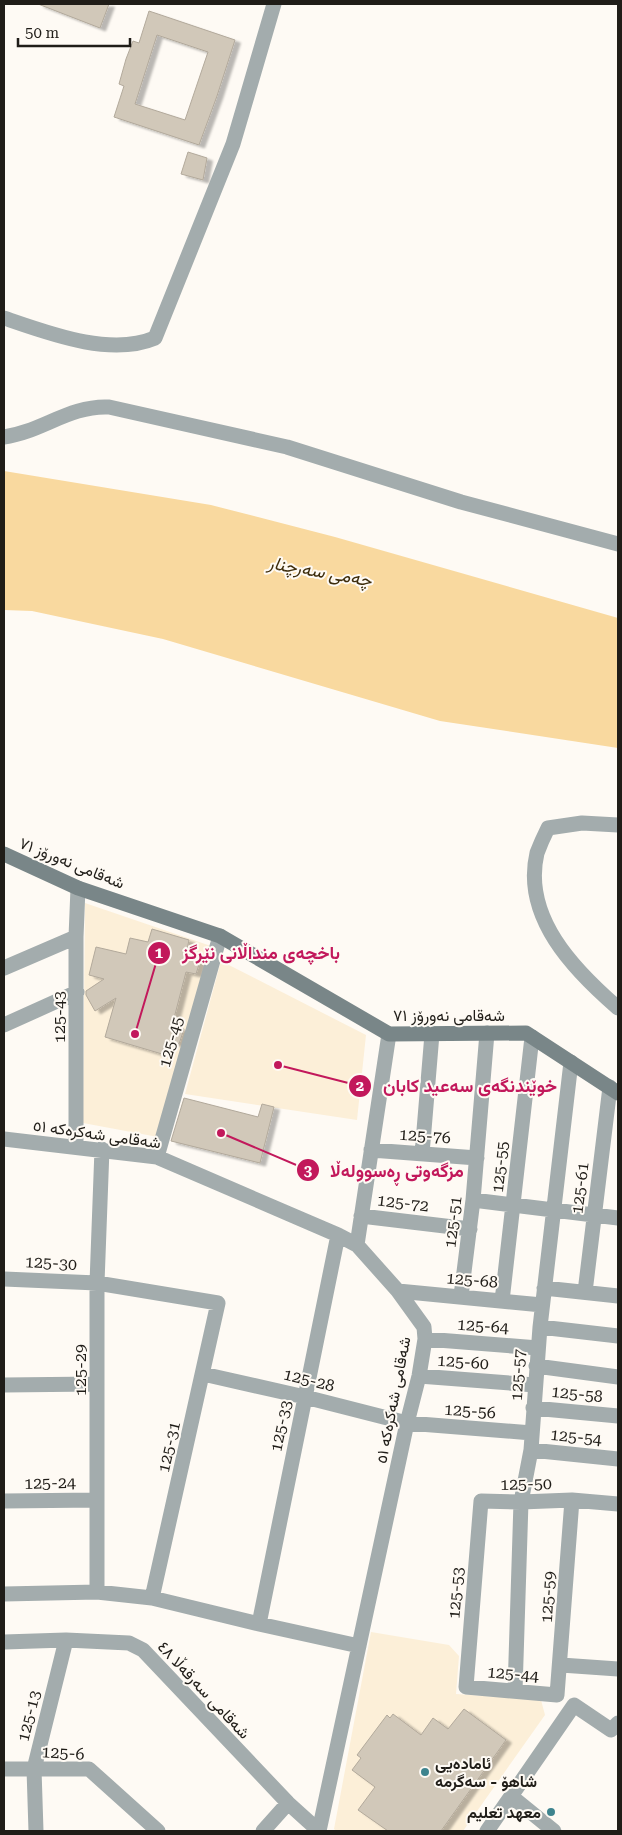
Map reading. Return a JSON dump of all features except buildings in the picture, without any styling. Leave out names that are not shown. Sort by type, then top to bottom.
[{"type":"street","points":[[4,318],[58,336],[118,346],[143,343],[155,338],[233,144],[274,4]]},
{"type":"street","points":[[4,437],[86,407],[109,406],[270,443],[461,502],[618,544]]},
{"type":"street","points":[[618,825],[582,823],[548,828],[538,851],[535,882],[540,911],[566,956],[583,976],[618,1008]]},
{"type":"street","name":"شەقامی نەورۆز ٧١","points":[[4,854],[78,888],[220,936],[389,1034],[526,1033],[614,1090]]},
{"type":"street","name":"125-43","points":[[76,1146],[76,937],[78,888]]},
{"type":"street","name":"125-45","points":[[156,1157],[220,936]]},
{"type":"street","points":[[4,968],[76,937]]},
{"type":"street","points":[[4,1025],[77,992]]},
{"type":"street","name":"125-51","points":[[461,1296],[473,1200],[487,1033]]},
{"type":"street","points":[[357,1245],[389,1034]]},
{"type":"street","points":[[422,1154],[432,1034]]},
{"type":"street","name":"125-55","points":[[502,1301],[532,1037]]},
{"type":"street","name":"125-57","points":[[515,1691],[521,1502],[531,1450],[542,1305],[571,1062]]},
{"type":"street","name":"125-61","points":[[585,1292],[594,1214],[614,1090]]},
{"type":"street","name":"شەقامی شەکرەکە ٥١","points":[[4,1139],[102,1149],[156,1157],[338,1235],[357,1245],[398,1291],[424,1327],[425,1339],[419,1376],[407,1423],[319,1831]]},
{"type":"street","name":"125-29","points":[[97,1592],[97,1283],[102,1149]]},
{"type":"street","name":"125-76","points":[[371,1150],[477,1158]]},
{"type":"street","points":[[473,1200],[618,1218]]},
{"type":"street","name":"125-72","points":[[362,1216],[470,1228]]},
{"type":"street","name":"125-33","points":[[258,1624],[338,1235]]},
{"type":"street","name":"125-30","points":[[4,1279],[97,1283],[218,1303]]},
{"type":"street","points":[[544,1288],[618,1296]]},
{"type":"street","name":"125-68","points":[[398,1291],[542,1305]]},
{"type":"street","name":"125-31","points":[[152,1598],[218,1303]]},
{"type":"street","points":[[540,1327],[618,1336]]},
{"type":"street","name":"125-64","points":[[425,1339],[538,1348]]},
{"type":"street","points":[[536,1366],[618,1376]]},
{"type":"street","name":"125-28","points":[[203,1374],[407,1423]]},
{"type":"street","name":"125-60","points":[[419,1376],[535,1385]]},
{"type":"street","points":[[4,1385],[97,1384]]},
{"type":"street","name":"125-58","points":[[533,1408],[618,1416]]},
{"type":"street","name":"125-56","points":[[407,1423],[532,1433]]},
{"type":"street","name":"125-54","points":[[531,1450],[618,1459]]},
{"type":"street","name":"125-24","points":[[4,1501],[97,1500]]},
{"type":"street","name":"125-50","points":[[481,1502],[572,1500],[618,1504]]},
{"type":"street","name":"125-59","points":[[557,1695],[561,1665],[572,1500]]},
{"type":"street","name":"125-53","points":[[466,1687],[481,1502]]},
{"type":"street","points":[[4,1594],[97,1592],[152,1598],[359,1646]]},
{"type":"street","name":"شەقامی سەرقەڵا ٤٨","points":[[4,1642],[66,1640],[129,1643],[143,1650],[288,1803],[319,1831]]},
{"type":"street","name":"125-13","points":[[36,1831],[34,1769],[66,1640]]},
{"type":"street","points":[[561,1665],[618,1669]]},
{"type":"street","name":"125-44","points":[[466,1687],[557,1695]]},
{"type":"street","points":[[557,1695],[567,1714]]},
{"type":"street","points":[[487,1831],[574,1704],[611,1730],[618,1725]]},
{"type":"street","name":"125-6","points":[[4,1769],[88,1770],[158,1831]]},
{"type":"street","points":[[511,1796],[554,1831]]},
{"type":"street","points":[[263,1831],[288,1803]]},
{"type":"shaded area","points":[[85,903],[211,946],[158,1137],[83,1123]]},
{"type":"shaded area","points":[[221,961],[366,1035],[357,1120],[185,1094]]},
{"type":"shaded area","name":"ئامادەیی شاهۆ - سەگرمە","points":[[371,1632],[449,1645],[459,1656],[456,1694],[541,1700],[545,1715],[463,1831],[336,1831],[334,1829]]},
{"type":"water","name":"چەمی سەرچنار","points":[[4,471],[211,505],[335,537],[618,618],[618,748],[440,721],[163,639],[32,611],[4,610]]},
{"type":"place","name":"باخچەی منداڵانی نێرگز","points":[[135,1034]]},
{"type":"place","name":"خوێندنگەی سەعید کابان","points":[[278,1065]]},
{"type":"place","name":"مزگەوتی ڕەسوولەڵا","points":[[221,1133]]},
{"type":"place","name":"ئامادەیی شاهۆ - سەگرمە","points":[[425,1772]]},
{"type":"place","name":"معهد تعليم","points":[[551,1812]]}]
